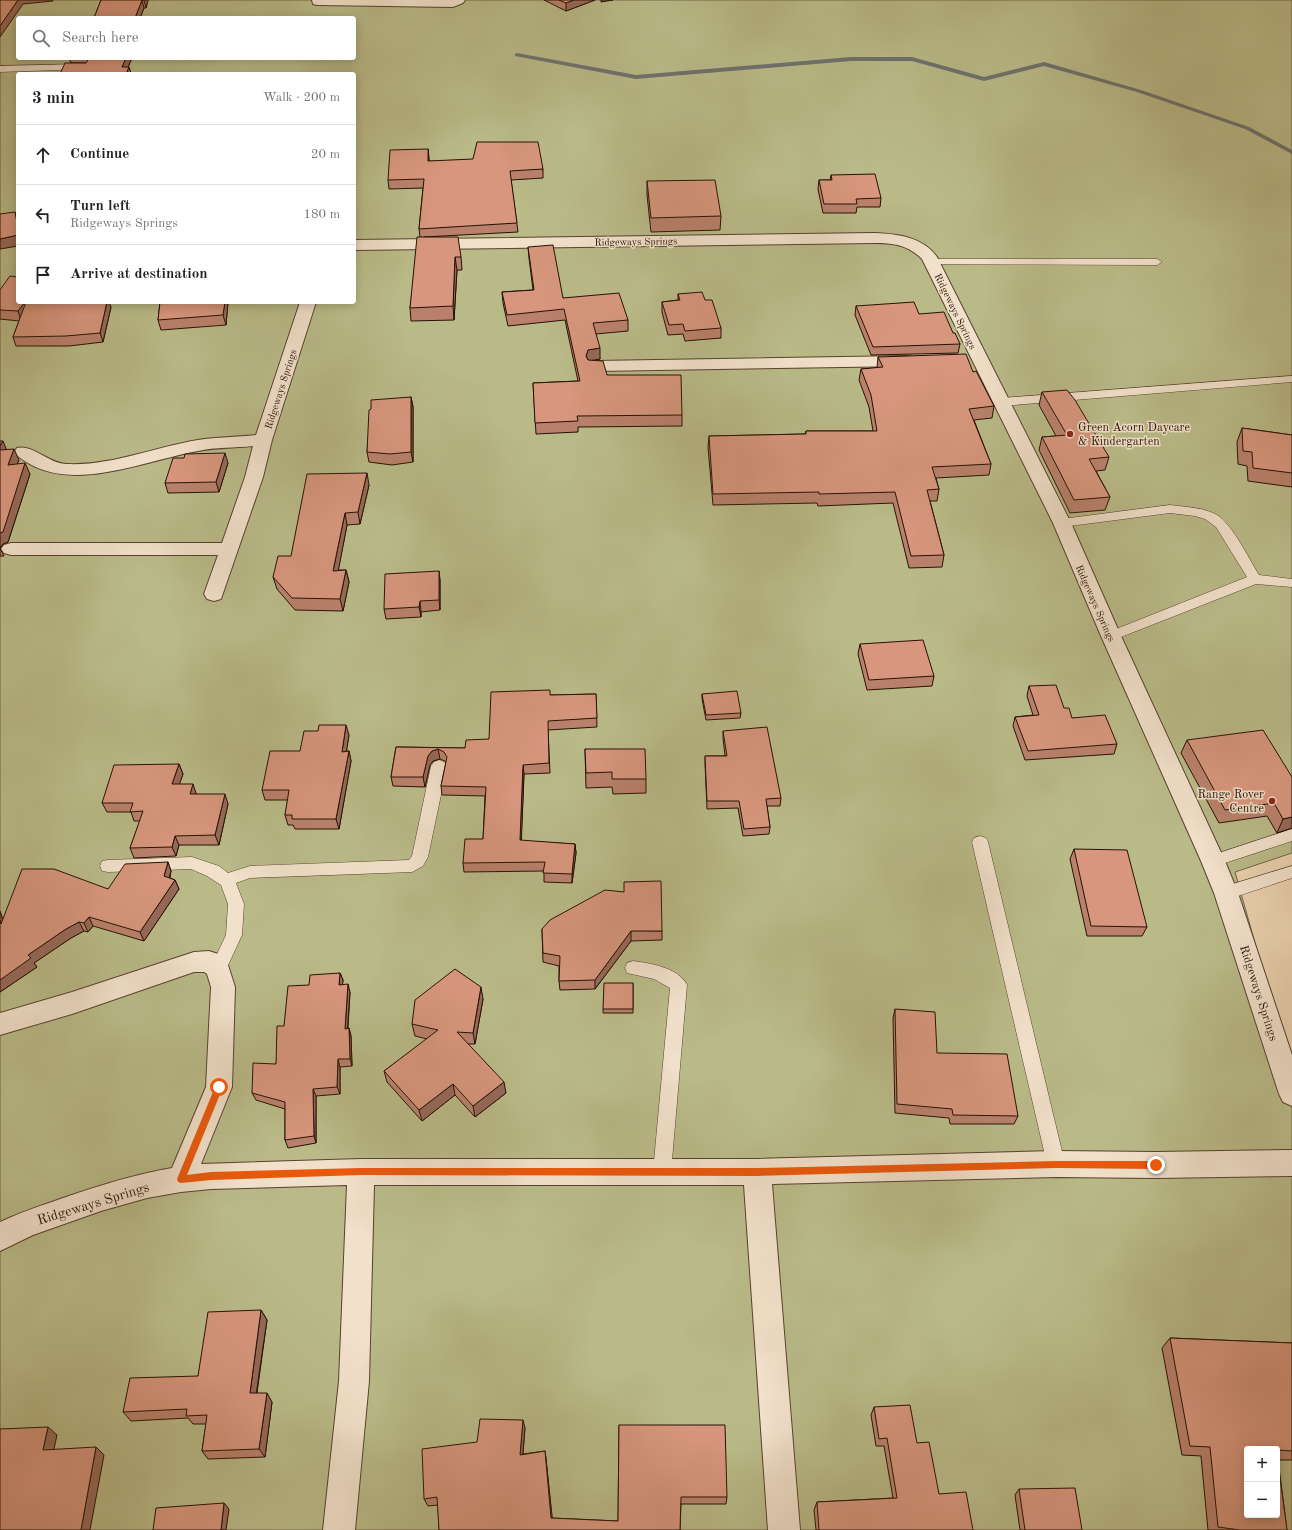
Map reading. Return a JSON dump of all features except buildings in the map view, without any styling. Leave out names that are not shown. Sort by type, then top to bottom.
[{"type":"street","points":[[317,1],[453,3],[459,0]]},
{"type":"street","name":"Ridgeways Springs","points":[[356,245],[875,238],[899,239],[912,242],[921,248],[932,262],[972,359],[1002,402],[1062,523],[1111,636],[1213,861],[1226,893],[1292,1094]]},
{"type":"street","name":"Ridgeways Springs","points":[[214,594],[254,477],[263,440],[307,304]]},
{"type":"street","points":[[596,366],[925,360]]},
{"type":"street","points":[[23,452],[41,463],[64,470],[90,470],[199,445],[263,440]]},
{"type":"street","points":[[11,549],[229,549]]},
{"type":"street","points":[[0,1024],[72,1003],[194,962],[209,961],[218,969],[223,986],[219,1087],[181,1179]]},
{"type":"street","name":"Ridgeways Springs","points":[[0,1237],[26,1224],[101,1198],[147,1185],[181,1179],[211,1176],[361,1172],[757,1172],[1056,1164],[1156,1165],[1292,1163]]},
{"type":"street","points":[[339,1530],[354,1381],[361,1172]]},
{"type":"street","points":[[757,1172],[784,1530]]},
{"type":"lane","points":[[49,68],[53,60]]},
{"type":"lane","points":[[0,69],[85,67]]},
{"type":"lane","points":[[932,262],[1157,262]]},
{"type":"lane","points":[[1002,402],[1257,380],[1292,379]]},
{"type":"lane","points":[[1062,523],[1170,509],[1196,512],[1210,516],[1221,524],[1254,579]]},
{"type":"lane","points":[[1111,636],[1254,579],[1292,583]]},
{"type":"lane","points":[[226,880],[250,872],[412,866],[420,857],[438,766]]},
{"type":"lane","points":[[1213,861],[1292,835]]},
{"type":"lane","points":[[980,842],[1056,1164]]},
{"type":"lane","points":[[108,866],[192,863],[213,871],[226,880],[236,904],[234,935],[218,969]]},
{"type":"lane","points":[[1226,893],[1292,872]]},
{"type":"lane","points":[[633,968],[651,970],[671,979],[679,985],[662,1172]]},
{"type":"green space","points":[[0,0],[1292,0],[1292,853],[1235,872],[1292,1074],[1292,1530],[0,1530]]},
{"type":"waterway","points":[[517,55],[636,77],[851,59],[912,59],[984,79],[1044,64],[1139,91],[1247,128],[1292,152]]},
{"type":"place","name":"Green Acorn Daycare & Kindergarten","points":[[1070,434]]},
{"type":"place","name":"Range Rover Centre","points":[[1272,801]]},
{"type":"route","points":[[219,1087],[181,1179],[211,1176],[361,1172],[757,1172],[1056,1164],[1156,1165]]}]
